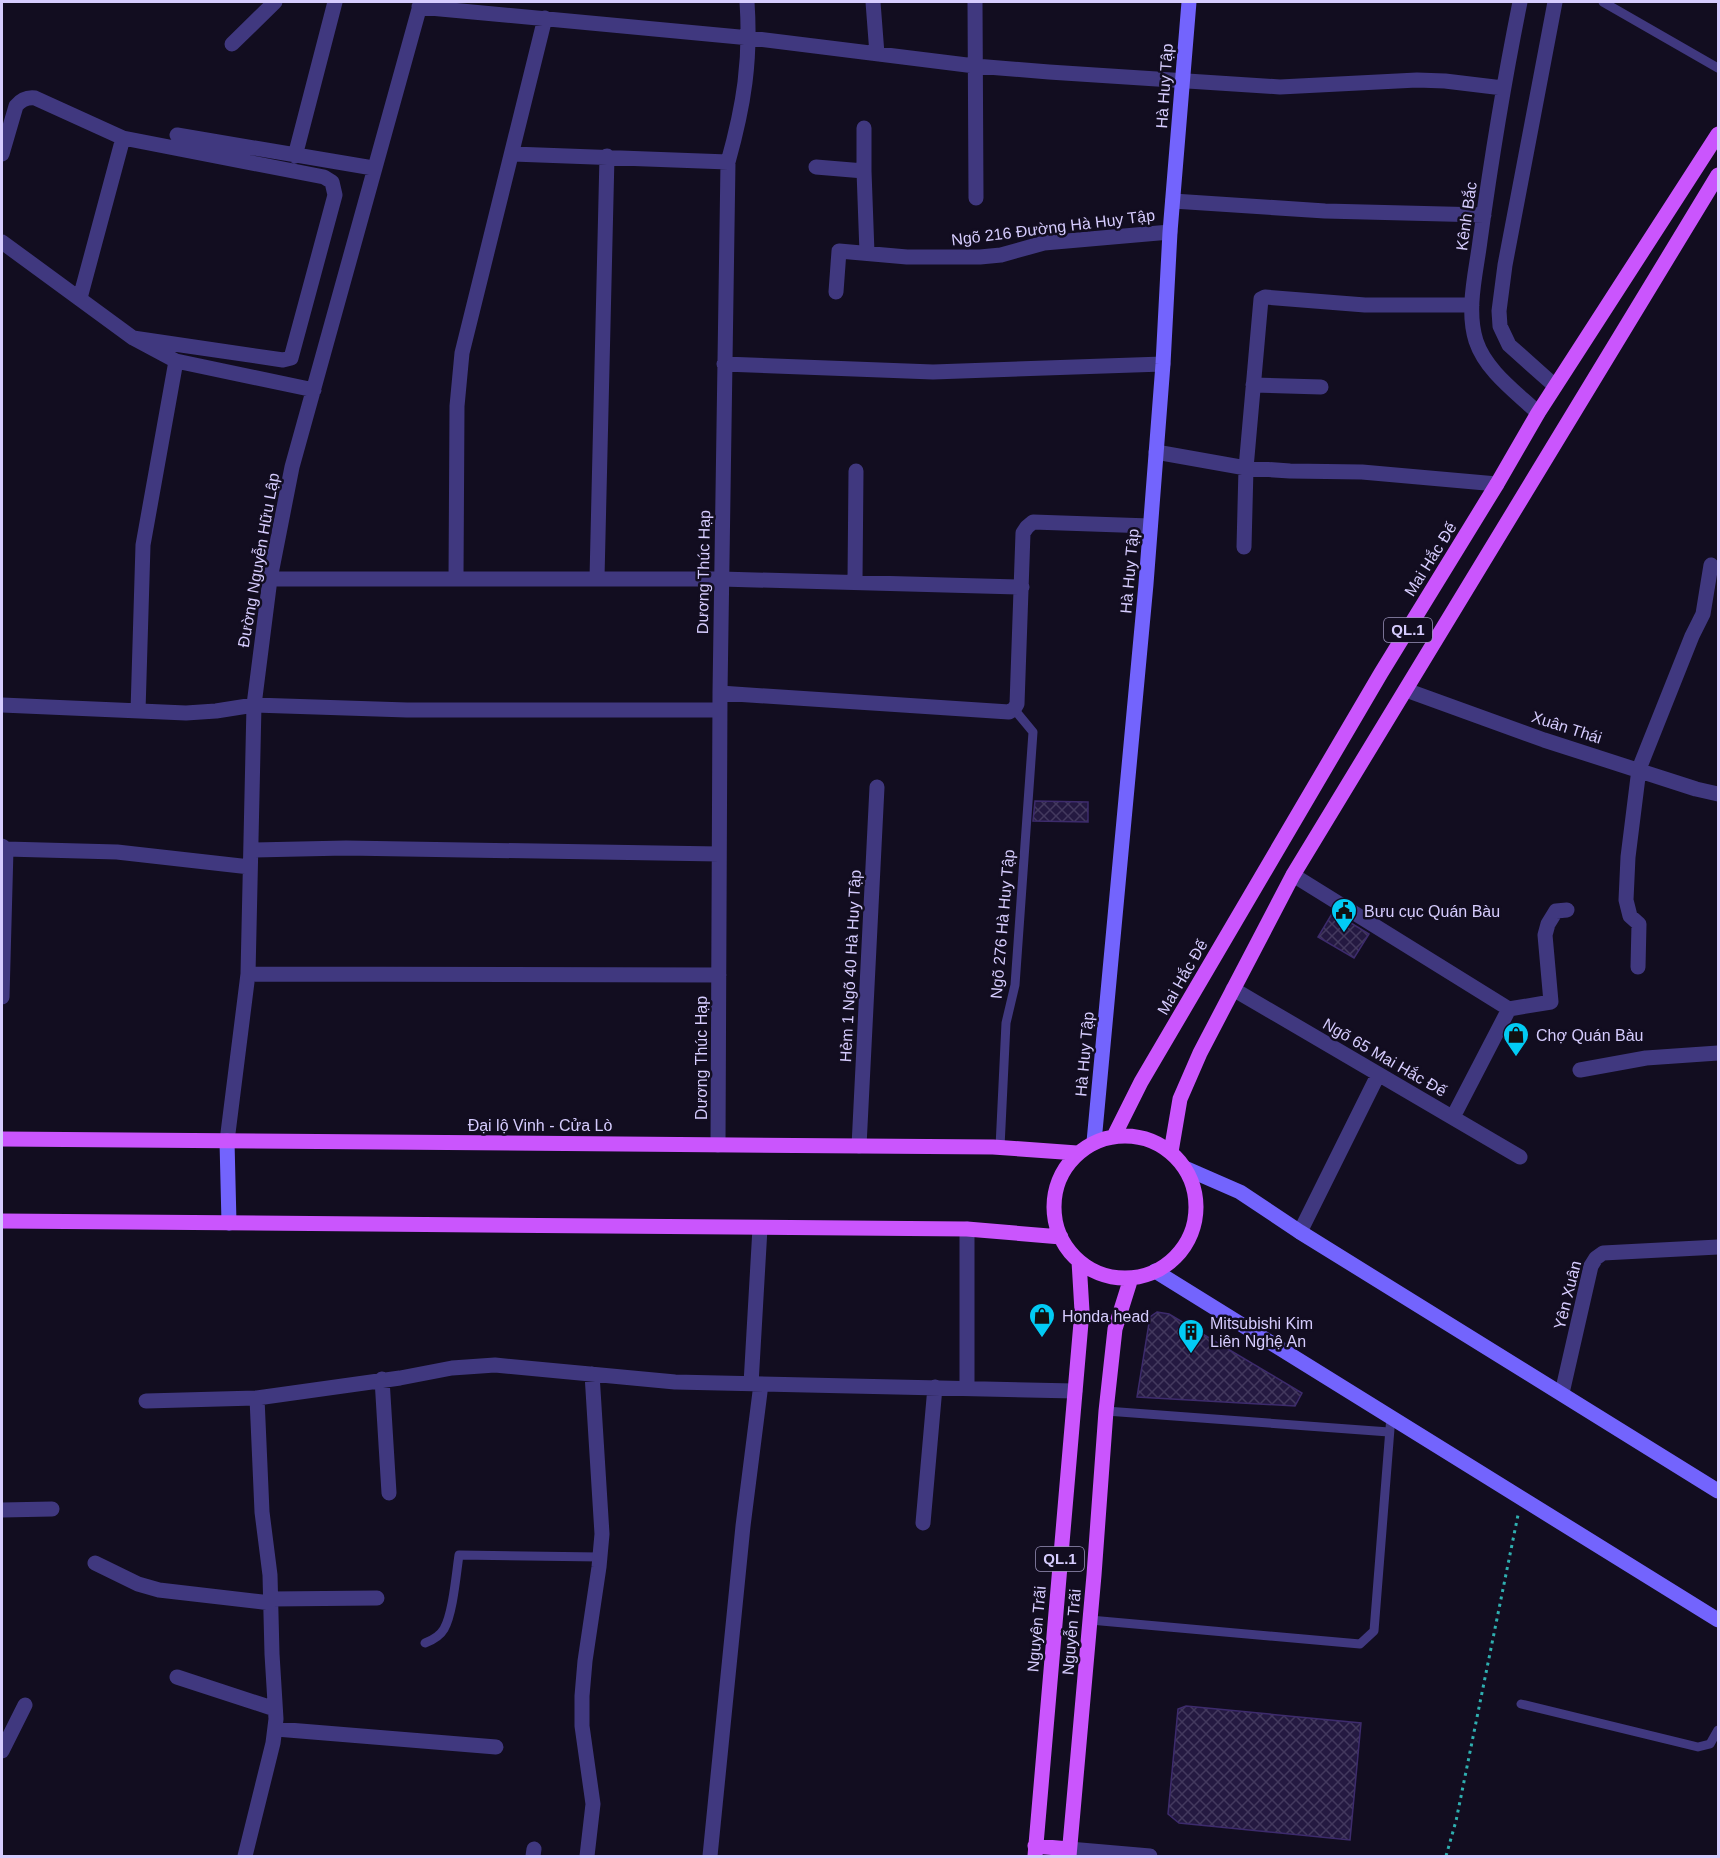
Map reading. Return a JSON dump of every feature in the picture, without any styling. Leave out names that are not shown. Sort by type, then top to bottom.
[{"type":"main road","name":"Mai Hắc Đế","points":[[1114,1136],[1141,1082],[1327,765],[1538,413],[1719,134]]},
{"type":"main road","name":"QL.1","points":[[1171,1152],[1180,1099],[1200,1053],[1293,875],[1719,175]]},
{"type":"main road","points":[[1114,1136],[1134,1136],[1154,1142],[1171,1152],[1185,1168],[1195,1196],[1194,1227],[1186,1245],[1172,1260],[1155,1271],[1131,1278],[1116,1278],[1096,1272],[1078,1261],[1065,1246],[1056,1227],[1053,1207],[1056,1187],[1064,1168],[1077,1153],[1094,1142],[1114,1136]]},
{"type":"main road","name":"Đại lộ Vinh - Cửa Lò","points":[[2,1138],[718,1144],[1000,1148],[1077,1153]]},
{"type":"main road","points":[[2,1221],[967,1229],[1061,1237]]},
{"type":"main road","name":"Nguyên Trãi","points":[[1035,1851],[1082,1311],[1078,1261]]},
{"type":"main road","name":"QL.1","points":[[1106,1411],[1115,1329],[1131,1278]]},
{"type":"main road","name":"Nguyễn Trãi","points":[[1069,1853],[1106,1411]]},
{"type":"main road","points":[[1035,1851],[1069,1853]]},
{"type":"street","points":[[232,44],[275,2]]},
{"type":"street","points":[[295,156],[335,2]]},
{"type":"street","name":"Dương Thúc Hạp","points":[[718,1144],[718,854],[728,162],[744,93],[750,38],[747,2]]},
{"type":"street","points":[[873,2],[877,54]]},
{"type":"street","points":[[975,2],[976,198]]},
{"type":"street","name":"Hà Huy Tập","points":[[1094,1142],[1150,526],[1163,364],[1170,232],[1189,2]]},
{"type":"street","name":"Kênh Bắc","points":[[1520,2],[1503,88],[1484,215],[1472,305],[1472,324],[1476,342],[1485,360],[1538,413]]},
{"type":"street","points":[[1555,2],[1505,265],[1499,311],[1502,334],[1514,350],[1555,386]]},
{"type":"street","points":[[420,4],[750,38],[975,66],[1293,87],[1417,80],[1503,88]]},
{"type":"street","name":"Đường Nguyễn Hữu Lập","points":[[228,1141],[248,974],[254,705],[270,579],[292,467],[420,4]]},
{"type":"street","points":[[456,578],[456,425],[459,374],[468,327],[513,154],[545,18]]},
{"type":"street","points":[[2,154],[16,106],[20,101],[30,97],[123,138],[324,177],[332,182],[335,190],[291,358],[283,360],[133,338]]},
{"type":"street","points":[[864,128],[867,253]]},
{"type":"street","points":[[177,135],[373,168]]},
{"type":"street","points":[[80,298],[123,138]]},
{"type":"street","points":[[513,154],[728,162]]},
{"type":"street","points":[[597,578],[607,156]]},
{"type":"street","points":[[816,167],[864,171]]},
{"type":"street","points":[[1173,201],[1325,211],[1484,215]]},
{"type":"street","name":"Ngõ 216 Đường Hà Huy Tập","points":[[836,292],[839,251],[930,258],[980,257],[1001,255],[1044,243],[1170,232]]},
{"type":"street","points":[[2,242],[133,338],[176,361],[314,390]]},
{"type":"street","points":[[1245,547],[1246,468],[1259,301],[1265,297],[1365,305],[1472,305]]},
{"type":"street","points":[[1476,342],[1502,334]]},
{"type":"street","points":[[138,711],[143,545],[176,361]]},
{"type":"street","points":[[724,364],[933,372],[1163,364]]},
{"type":"street","points":[[1253,385],[1321,387]]},
{"type":"street","points":[[1156,452],[1246,468],[1362,472],[1497,484]]},
{"type":"street","points":[[855,581],[856,471]]},
{"type":"street","points":[[720,693],[1009,712],[1017,704],[1023,533],[1027,527],[1033,522],[1150,526]]},
{"type":"street","points":[[1638,967],[1639,924],[1629,916],[1626,900],[1628,856],[1639,770],[1692,636],[1703,614],[1711,564]]},
{"type":"street","points":[[270,579],[721,579],[1022,587]]},
{"type":"street","name":"Xuân Thái","points":[[1406,690],[1544,740],[1696,789],[1719,794]]},
{"type":"street","points":[[2,705],[196,712],[254,705],[407,710],[720,710]]},
{"type":"street","name":"Hẻm 1 Ngõ 40 Hà Huy Tập","points":[[860,1146],[877,787]]},
{"type":"street","points":[[2,997],[4,848],[117,852],[250,867]]},
{"type":"street","points":[[251,850],[346,848],[718,854]]},
{"type":"street","points":[[1293,875],[1509,1009],[1551,1002],[1545,935],[1548,924],[1556,911],[1567,910]]},
{"type":"street","points":[[248,974],[719,975]]},
{"type":"street","name":"Ngõ 65 Mai Hắc Đế","points":[[1233,989],[1520,1157]]},
{"type":"street","points":[[1453,1117],[1509,1009]]},
{"type":"street","points":[[1580,1070],[1646,1058],[1719,1053]]},
{"type":"street","points":[[1300,1232],[1378,1075]]},
{"type":"street","points":[[228,1141],[229,1223]]},
{"type":"street","points":[[1185,1168],[1240,1192],[1300,1232],[1719,1491]]},
{"type":"street","points":[[710,1857],[756,1384],[760,1228]]},
{"type":"street","points":[[967,1229],[967,1388]]},
{"type":"street","name":"Yên Xuân","points":[[1562,1393],[1591,1266],[1596,1258],[1603,1253],[1719,1247]]},
{"type":"street","points":[[1155,1271],[1719,1620]]},
{"type":"street","points":[[146,1401],[257,1398],[452,1368],[495,1365],[636,1379],[1075,1391]]},
{"type":"street","points":[[587,1857],[593,1804],[582,1726],[582,1696],[600,1557],[601,1506],[592,1374]]},
{"type":"street","points":[[382,1379],[389,1493]]},
{"type":"street","points":[[923,1522],[935,1388]]},
{"type":"street","points":[[245,1857],[276,1729],[270,1575],[262,1512],[257,1398]]},
{"type":"street","points":[[2,1523],[6,1510],[52,1509]]},
{"type":"street","points":[[96,1563],[138,1584],[183,1594],[271,1601],[377,1598]]},
{"type":"street","points":[[177,1677],[275,1709]]},
{"type":"street","points":[[2,1751],[25,1705]]},
{"type":"street","points":[[276,1729],[496,1747]]},
{"type":"street","points":[[1069,1853],[1150,1857]]},
{"type":"lane","points":[[1603,2],[1719,68]]},
{"type":"lane","name":"Ngõ 276 Hà Huy Tập","points":[[1000,1148],[1006,1023],[1015,985],[1033,732],[1014,709]]},
{"type":"lane","points":[[1106,1411],[1389,1432]]},
{"type":"lane","points":[[1090,1620],[1360,1644],[1374,1631],[1390,1416]]},
{"type":"lane","points":[[425,1643],[439,1635],[448,1619],[459,1555],[600,1557]]},
{"type":"lane","points":[[1521,1704],[1698,1747],[1710,1744],[1719,1730]]},
{"type":"path","points":[[1446,1857],[1458,1810],[1521,1499]]},
{"type":"building","points":[[1035,801],[1088,802],[1088,822],[1033,821]]},
{"type":"building","name":"Bưu cục Quán Bàu","points":[[1333,912],[1369,934],[1354,958],[1318,937]]},
{"type":"building","name":"Mitsubishi Kim Liên Nghệ An","points":[[1157,1312],[1169,1314],[1302,1393],[1295,1406],[1137,1397],[1150,1317]]},
{"type":"building","points":[[1186,1706],[1361,1723],[1350,1840],[1179,1823],[1168,1814],[1178,1709]]},
{"type":"place","name":"Bưu cục Quán Bàu","points":[[1344,934]]},
{"type":"place","name":"Chợ Quán Bàu","points":[[1516,1058]]},
{"type":"place","name":"Honda head","points":[[1042,1339]]},
{"type":"place","name":"Mitsubishi Kim Liên Nghệ An","points":[[1191,1355]]}]
